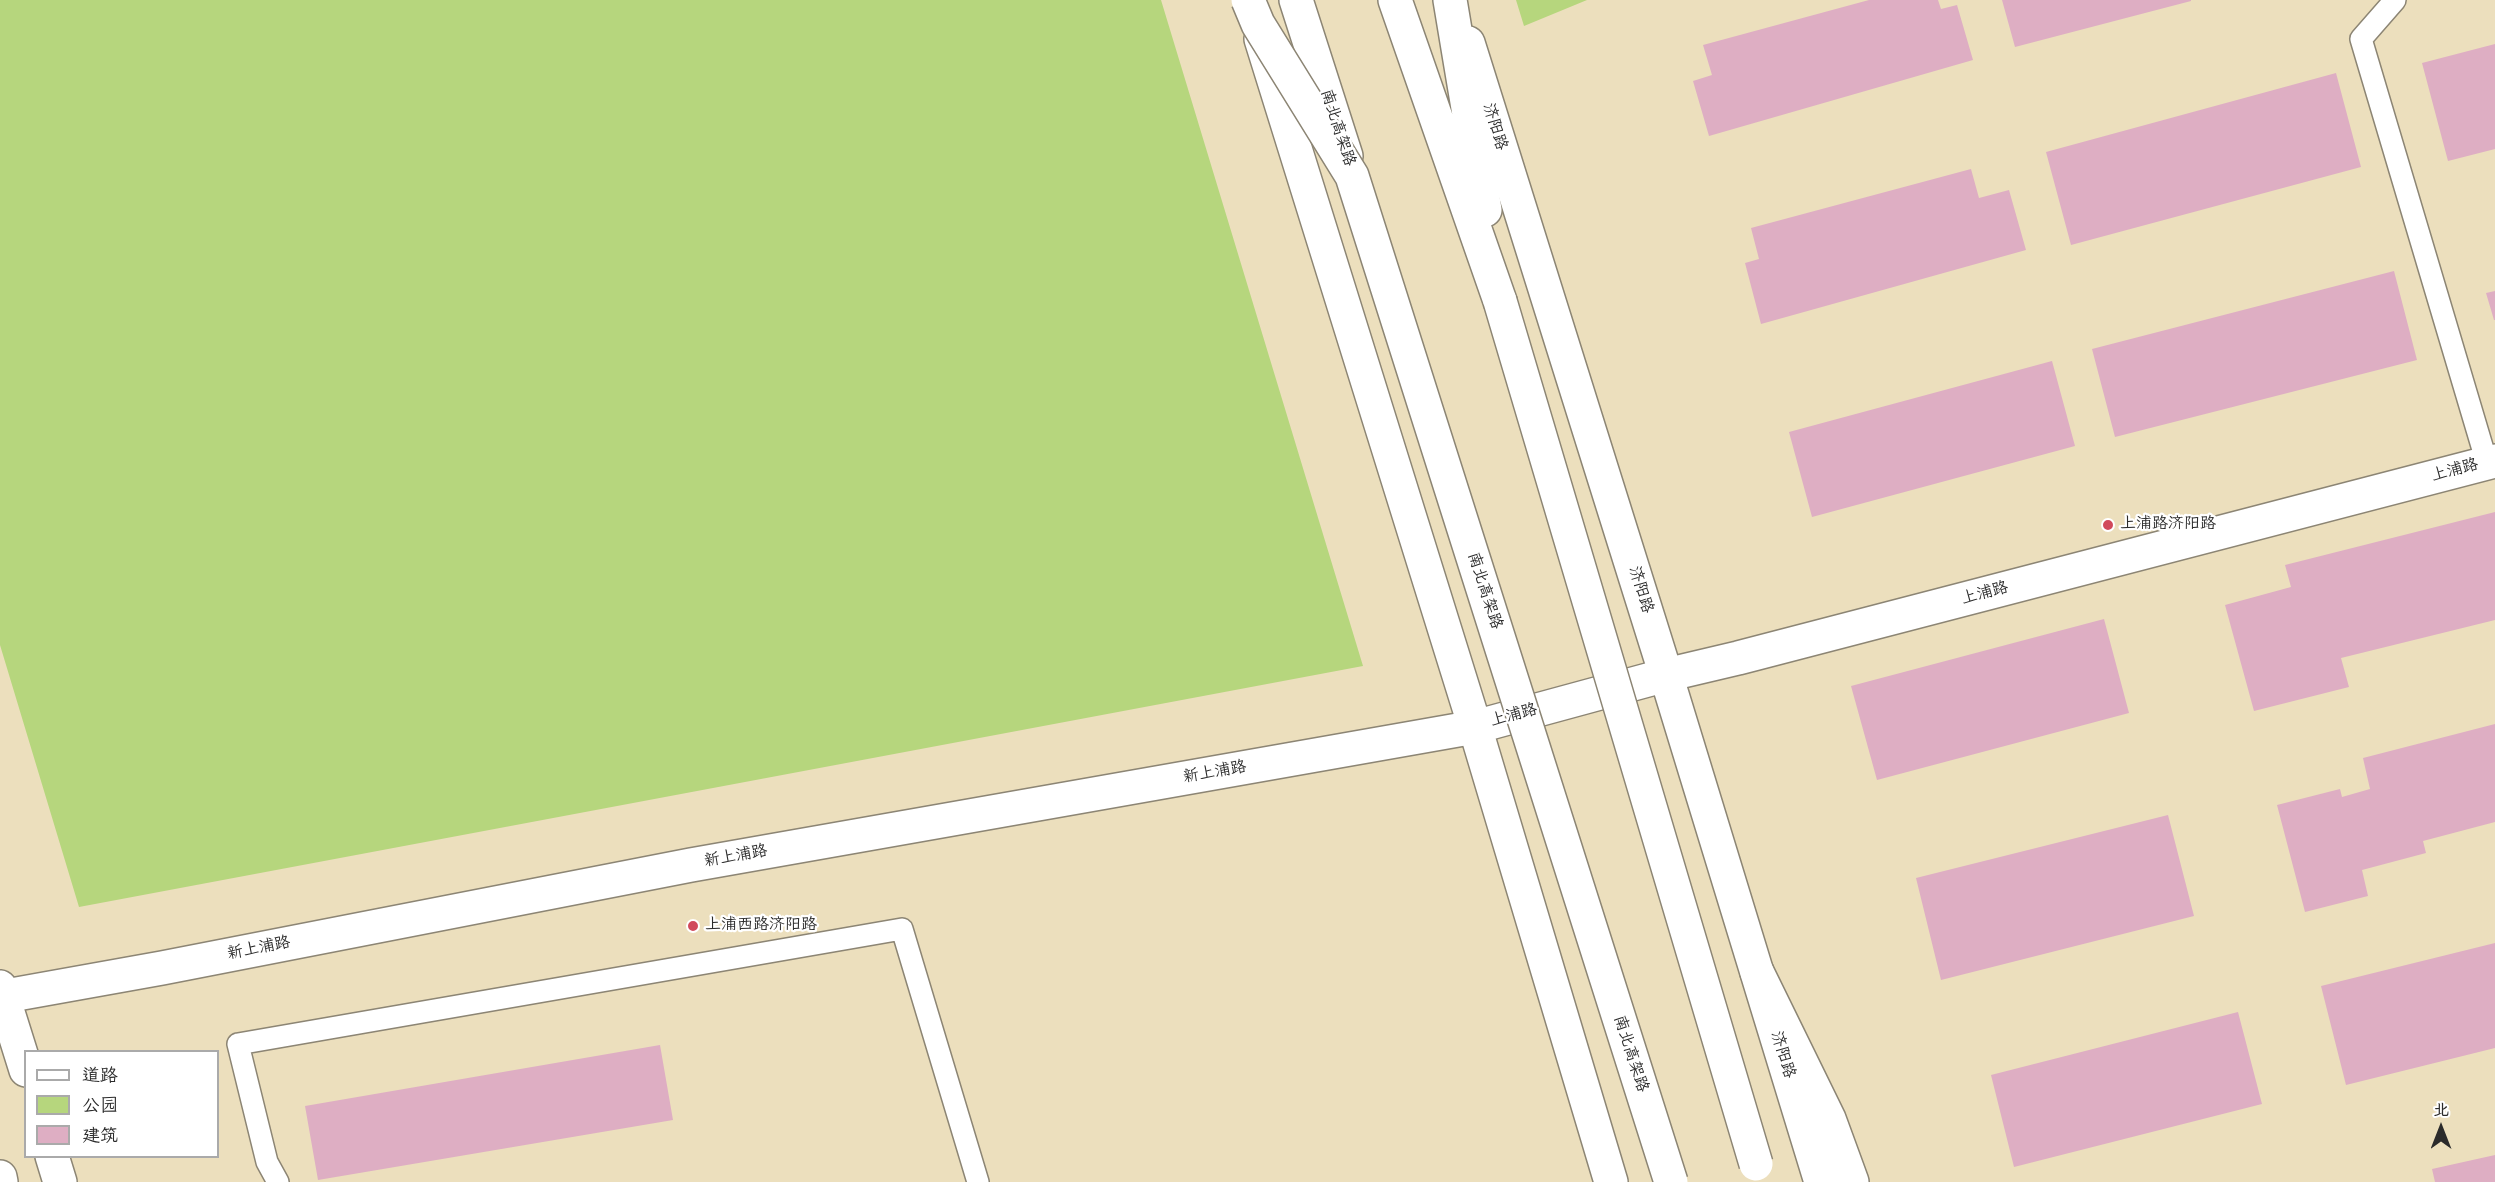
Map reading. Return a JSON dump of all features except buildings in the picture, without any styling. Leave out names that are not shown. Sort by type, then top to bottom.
[{"type":"main road","points":[[1249,0],[1258,24],[1352,176]]},
{"type":"main road","points":[[1249,0],[1475,727],[1611,1182]]},
{"type":"main road","name":"南北高架路","points":[[1296,0],[1671,1182]]},
{"type":"main road","points":[[1395,0],[1500,301],[1761,1182]]},
{"type":"main road","points":[[1452,0],[1500,301]]},
{"type":"main road","name":"济阳路","points":[[1452,0],[1666,675],[1821,1182]]},
{"type":"main road","name":"上浦路","points":[[1475,727],[1666,675],[2491,462]]},
{"type":"main road","name":"新上浦路","points":[[1,993],[162,968],[691,865],[1475,727]]},
{"type":"main road","points":[[1757,972],[1829,1119],[1852,1182]]},
{"type":"main road","points":[[1,993],[24,1064]]},
{"type":"main road","points":[[53,1158],[60,1182]]},
{"type":"main road","points":[[0,1177],[2,1182]]},
{"type":"lane","points":[[2395,0],[2361,39],[2491,462]]},
{"type":"lane","points":[[278,1182],[267,1161],[238,1044],[902,929],[978,1182]]},
{"type":"green space","points":[[0,0],[1161,0],[1363,666],[79,907],[0,645]]},
{"type":"green space","points":[[1516,0],[1587,0],[1524,26]]},
{"type":"place","name":"上浦路济阳路","points":[[2108,525]]},
{"type":"place","name":"上浦西路济阳路","points":[[693,926]]}]
